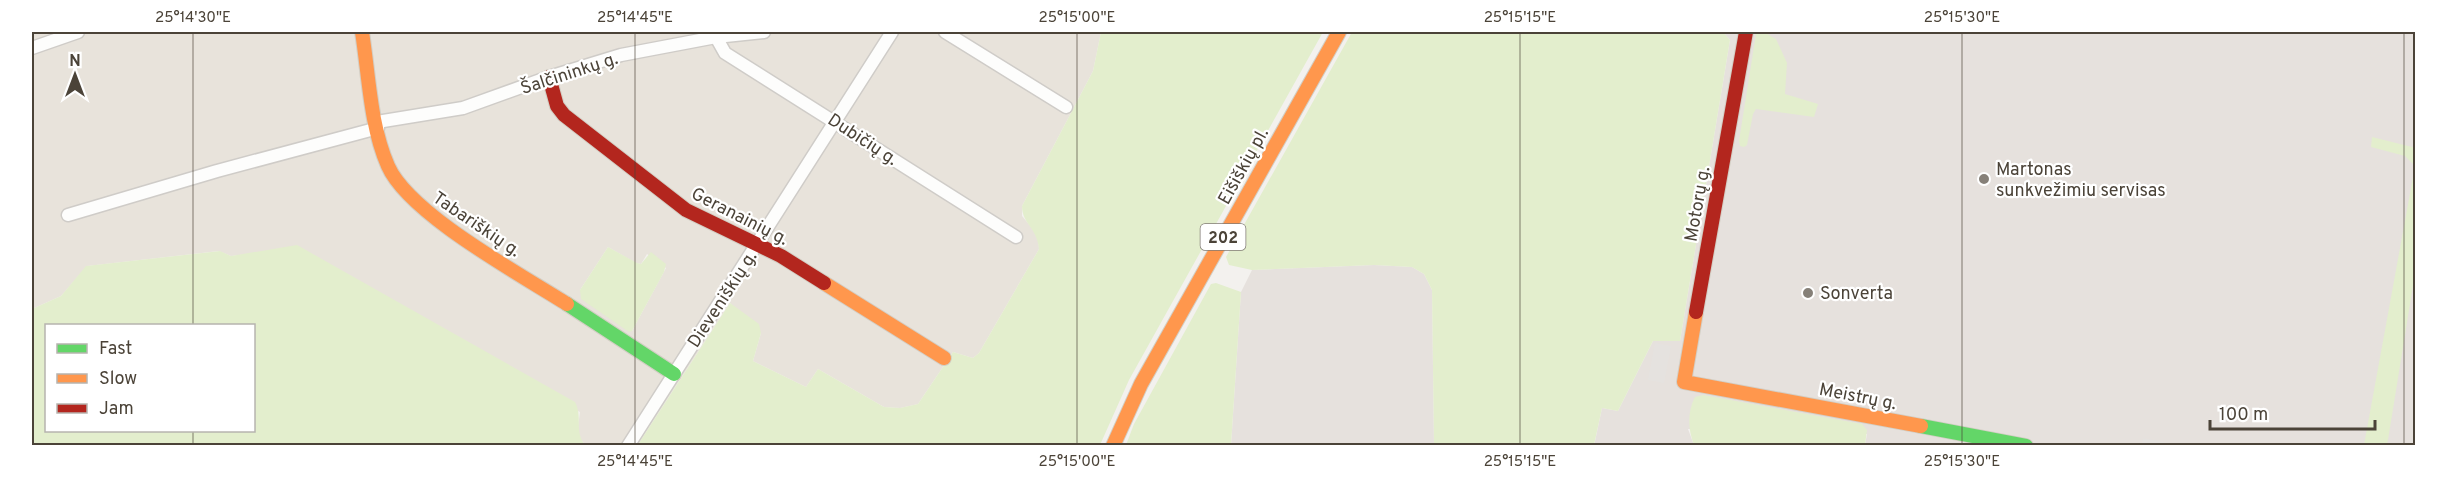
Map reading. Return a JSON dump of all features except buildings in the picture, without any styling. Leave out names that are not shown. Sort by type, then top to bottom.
[{"type":"street","points":[[32,48],[78,32]]},
{"type":"street","name":"Tabariškių g.","points":[[362,32],[377,125],[387,163],[395,180],[418,206],[674,374]]},
{"type":"street","name":"Šalčininkų g.","points":[[68,215],[377,125],[463,108],[549,76],[621,56],[716,37],[764,32]]},
{"type":"street","name":"Dieveniškių g.","points":[[628,446],[892,32]]},
{"type":"street","points":[[945,32],[1066,107]]},
{"type":"street","name":"Eišiškių pl.","points":[[1113,446],[1141,384],[1339,32]]},
{"type":"street","name":"Motorų g.","points":[[1684,382],[1746,32]]},
{"type":"street","name":"Dubičių g.","points":[[716,37],[725,53],[835,120],[1016,237]]},
{"type":"street","name":"Geranainių g.","points":[[549,76],[557,106],[564,116],[669,199],[704,220],[780,256],[944,358]]},
{"type":"street","name":"Meistrų g.","points":[[1684,382],[2026,446]]},
{"type":"shaded area","points":[[32,32],[1101,32],[1093,71],[1022,206],[1022,216],[1038,235],[1039,249],[979,353],[973,358],[953,352],[918,404],[900,408],[884,407],[818,369],[806,387],[753,361],[761,333],[730,303],[637,446],[585,445],[577,434],[580,412],[258,253],[231,256],[219,251],[87,266],[61,296],[32,309]],"holes":[[[608,247],[641,264],[647,254],[666,268],[632,331],[580,290]]]},
{"type":"shaded area","points":[[1723,32],[2415,32],[2415,445],[1865,445],[1867,434],[1688,429],[1694,445],[1594,446],[1602,408],[1618,411],[1653,341],[1680,341],[1730,40]]},
{"type":"shaded area","points":[[1374,265],[1412,267],[1424,274],[1432,290],[1434,445],[1231,446],[1241,292],[1252,270]]},
{"type":"shaded area","points":[[1655,343],[1671,346],[1664,383],[1648,380]]},
{"type":"shaded area","points":[[2143,438],[2179,445],[2142,445]]},
{"type":"green space","points":[[1101,32],[1323,32],[1129,380],[1100,445],[637,446],[730,303],[759,324],[761,333],[753,361],[806,387],[818,369],[884,407],[900,408],[918,404],[953,352],[973,358],[979,353],[1039,249],[1036,236],[1024,217],[1022,206],[1093,71]]},
{"type":"green space","points":[[1352,32],[1723,32],[1730,40],[1680,341],[1653,341],[1618,411],[1602,408],[1594,445],[1434,445],[1432,290],[1424,274],[1412,267],[1374,265],[1252,270],[1229,265],[1226,257]]},
{"type":"green space","points":[[1764,32],[1776,39],[1787,63],[1785,94],[1818,104],[1814,117],[1756,109],[1747,145],[1744,147],[1740,146],[1739,141],[1756,34]]},
{"type":"green space","points":[[2372,137],[2416,148],[2415,273],[2387,446],[2364,445],[2415,166],[2405,156],[2371,147]]},
{"type":"green space","points":[[297,245],[575,402],[580,434],[585,445],[32,445],[32,309],[61,296],[86,266],[220,251],[231,256]]},
{"type":"green space","points":[[608,247],[641,264],[651,252],[666,264],[664,272],[632,331],[629,332],[581,299],[580,290]]},
{"type":"green space","points":[[1216,283],[1241,292],[1231,445],[1126,445],[1134,424],[1211,284]]},
{"type":"green space","points":[[1703,395],[1862,424],[1867,430],[1865,445],[1694,445],[1690,433],[1691,409],[1695,397]]},
{"type":"traffic: fast","points":[[567,304],[674,374]]},
{"type":"traffic: fast","points":[[1921,426],[2026,446]]},
{"type":"traffic: slow","points":[[362,32],[377,134],[388,166],[400,184],[418,204],[441,223],[495,260],[567,304]]},
{"type":"traffic: slow","points":[[1113,446],[1141,384],[1339,32]]},
{"type":"traffic: slow","points":[[824,283],[944,358]]},
{"type":"traffic: slow","points":[[1696,312],[1684,382],[1921,426]]},
{"type":"traffic: jam","points":[[1696,312],[1746,32]]},
{"type":"traffic: jam","points":[[549,77],[557,106],[564,115],[686,210],[781,256],[824,283]]},
{"type":"place","name":"Martonas sunkvežimiu servisas","points":[[1984,179]]},
{"type":"place","name":"Sonverta","points":[[1808,293]]}]
